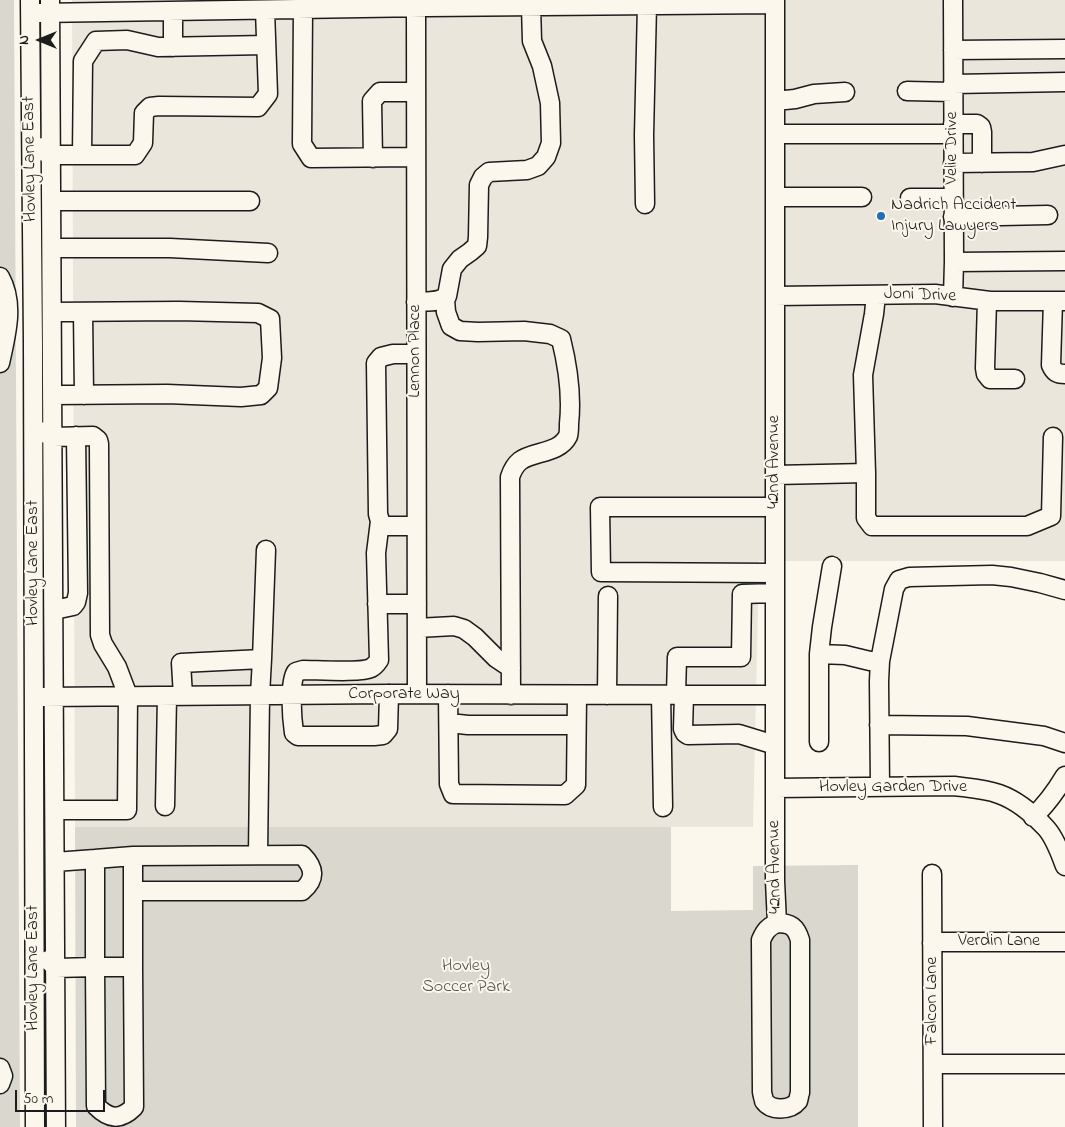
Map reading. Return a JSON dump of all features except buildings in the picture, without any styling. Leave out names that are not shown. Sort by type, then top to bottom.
[{"type":"street","name":"Velie Drive","points":[[953,0],[954,297]]},
{"type":"street","points":[[30,6],[174,11],[233,5],[265,10],[303,9],[327,4],[531,6],[594,3],[647,5],[776,2]]},
{"type":"street","name":"42nd Avenue","points":[[776,2],[775,880],[777,923]]},
{"type":"street","name":"Lennon Place","points":[[417,694],[416,92],[423,4]]},
{"type":"street","points":[[645,204],[644,135],[647,5]]},
{"type":"street","name":"Hovley Lane East","points":[[30,6],[35,1127]]},
{"type":"street","points":[[511,695],[510,478],[513,470],[521,460],[554,449],[568,436],[570,400],[567,364],[561,339],[550,334],[524,331],[460,331],[451,326],[446,312],[445,299],[448,296],[452,269],[460,259],[477,246],[479,185],[482,176],[489,172],[527,170],[538,166],[546,157],[551,142],[550,103],[542,66],[532,41],[531,6]]},
{"type":"street","name":"Hovley Lane East","points":[[50,7],[56,1127]]},
{"type":"street","points":[[303,9],[302,144],[311,158],[416,157]]},
{"type":"street","points":[[30,85],[41,140],[46,153],[51,155],[135,155],[143,143],[144,113],[150,107],[258,107],[268,94],[265,10]]},
{"type":"street","points":[[173,46],[174,11]]},
{"type":"street","points":[[82,155],[83,61],[96,41],[127,40],[158,47],[266,45]]},
{"type":"street","points":[[953,50],[1065,49]]},
{"type":"street","points":[[907,91],[1065,82]]},
{"type":"street","points":[[373,158],[372,101],[380,92],[416,92]]},
{"type":"street","points":[[776,101],[814,94],[845,92]]},
{"type":"street","points":[[776,134],[953,129],[977,124],[981,127],[982,132],[982,163]]},
{"type":"street","points":[[953,162],[1033,162],[1065,155]]},
{"type":"street","points":[[776,196],[862,196]]},
{"type":"street","points":[[910,198],[953,198]]},
{"type":"street","points":[[52,201],[250,201]]},
{"type":"street","points":[[954,217],[1048,215]]},
{"type":"street","points":[[52,248],[170,248],[268,253]]},
{"type":"street","points":[[954,262],[1065,261]]},
{"type":"street","points":[[0,277],[9,309],[7,332],[0,363]]},
{"type":"street","name":"Joni Drive","points":[[775,296],[935,294],[987,301],[1059,301]]},
{"type":"street","points":[[876,295],[863,375],[866,518],[872,526],[1026,526],[1051,516],[1053,437]]},
{"type":"street","points":[[416,302],[445,299]]},
{"type":"street","points":[[987,301],[986,374],[990,379],[1015,379]]},
{"type":"street","points":[[1059,301],[1051,365],[1054,371],[1059,374],[1065,374]]},
{"type":"street","points":[[52,312],[180,311],[258,313],[270,319],[272,358],[268,388],[261,395],[241,397],[167,394],[52,395]]},
{"type":"street","points":[[83,312],[84,395]]},
{"type":"street","points":[[33,351],[43,426],[46,433],[53,437],[93,436],[98,440],[100,635],[103,644],[117,667],[128,696],[127,810],[55,810]]},
{"type":"street","points":[[389,694],[388,730],[383,735],[298,736],[294,733],[292,695],[293,677],[296,672],[303,670],[360,671],[370,669],[379,660],[376,553],[380,521],[378,505],[376,363],[381,357],[393,354],[416,354]]},
{"type":"street","points":[[54,610],[73,606],[78,593],[76,436]]},
{"type":"street","points":[[775,475],[866,473]]},
{"type":"street","points":[[775,507],[600,507],[601,572],[775,573]]},
{"type":"street","points":[[380,521],[384,526],[416,526]]},
{"type":"street","points":[[258,855],[260,695],[266,550]]},
{"type":"street","points":[[819,742],[819,654],[832,566]]},
{"type":"street","points":[[880,787],[880,661],[894,589],[899,580],[909,577],[926,576],[1010,577],[1065,590]]},
{"type":"street","points":[[663,807],[676,657],[741,658],[742,594],[775,593]]},
{"type":"street","points":[[607,695],[608,596]]},
{"type":"street","points":[[377,604],[416,604]]},
{"type":"street","points":[[416,628],[454,626],[464,629],[496,658],[511,668]]},
{"type":"street","points":[[819,654],[845,655],[870,661],[880,661]]},
{"type":"street","points":[[165,806],[175,696],[182,663],[262,660]]},
{"type":"street","name":"Corporate Way","points":[[34,697],[389,694],[775,696]]},
{"type":"street","points":[[448,694],[449,784],[453,794],[565,795],[576,785],[577,695]]},
{"type":"street","points":[[674,695],[685,733],[688,735],[739,734],[775,745]]},
{"type":"street","points":[[449,723],[468,725],[576,725]]},
{"type":"street","points":[[880,725],[967,726],[1044,736],[1065,743]]},
{"type":"street","points":[[1033,817],[1063,785]]},
{"type":"street","name":"Hovley Garden Drive","points":[[775,788],[954,786],[998,794],[1015,801],[1047,829],[1065,865]]},
{"type":"street","points":[[55,862],[132,856],[302,855],[309,862],[312,872],[310,884],[302,891],[133,891]]},
{"type":"street","points":[[96,859],[96,1106],[105,1115],[116,1117],[127,1114],[134,1107],[132,856]]},
{"type":"street","name":"Falcon Lane","points":[[932,874],[933,1127]]},
{"type":"street","points":[[34,881],[40,939],[45,956],[49,962],[56,968],[133,967]]},
{"type":"street","points":[[777,923],[785,923],[792,926],[798,932],[800,940],[800,1093],[798,1101],[792,1106],[778,1109],[770,1106],[764,1100],[762,1092],[761,940],[764,932],[770,926],[777,923]]},
{"type":"street","name":"Verdin Lane","points":[[932,943],[1065,942]]},
{"type":"street","points":[[933,1064],[1065,1064]]},
{"type":"street","points":[[0,1068],[3,1076],[0,1084]]},
{"type":"shaded area","points":[[72,0],[1065,0],[1065,561],[759,561],[753,827],[75,827]]},
{"type":"green space","points":[[0,0],[14,0],[20,1127],[0,1127]]},
{"type":"green space","name":"Hovley Soccer Park","points":[[75,827],[671,827],[671,911],[753,910],[753,866],[858,865],[858,1127],[76,1127]]},
{"type":"place","name":"Nadrich Accident Injury Lawyers","points":[[881,216]]}]
